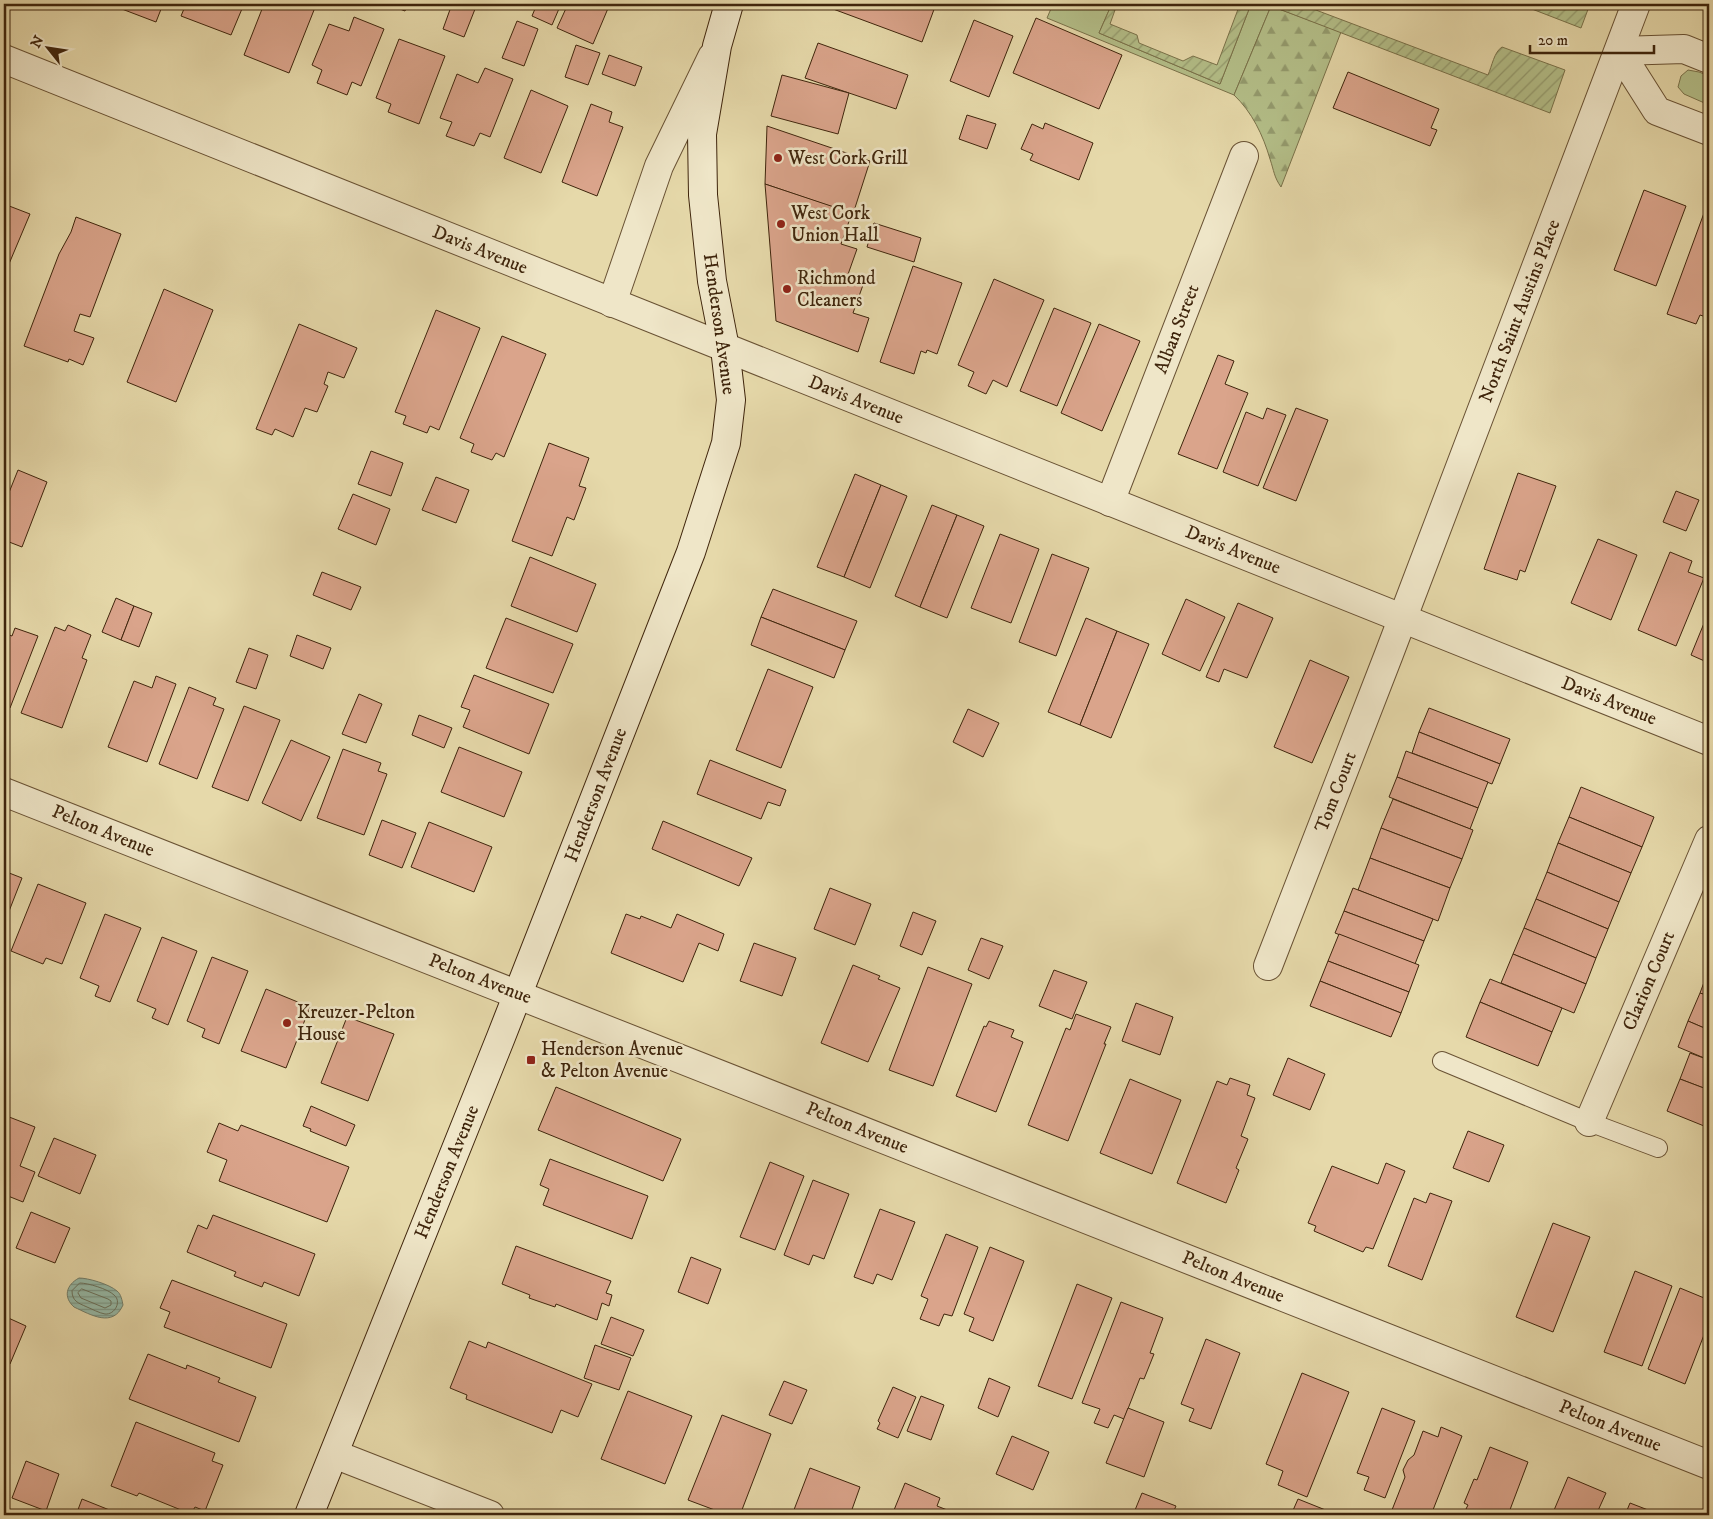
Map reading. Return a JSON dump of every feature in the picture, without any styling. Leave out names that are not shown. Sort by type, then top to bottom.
[{"type":"street","name":"Henderson Avenue","points":[[309,1515],[518,994],[691,552],[726,443],[730,400],[725,348],[712,281],[703,195],[702,134],[717,46],[730,4]]},
{"type":"street","name":"North Saint Austins Place","points":[[1403,618],[1636,4]]},
{"type":"street","name":"Henderson Avenue","points":[[612,303],[659,166],[717,46]]},
{"type":"street","points":[[1619,51],[1684,49],[1709,59]]},
{"type":"street","points":[[1619,51],[1657,111],[1709,131]]},
{"type":"street","name":"Davis Avenue","points":[[4,59],[1709,741]]},
{"type":"street","name":"Alban Street","points":[[1110,502],[1244,156]]},
{"type":"street","name":"Tom Court","points":[[1268,966],[1403,618]]},
{"type":"street","name":"Pelton Avenue","points":[[4,792],[1709,1465]]},
{"type":"street","name":"Clarion Court","points":[[1590,1122],[1709,840]]},
{"type":"street","points":[[334,1454],[490,1515]]},
{"type":"lane","points":[[1442,1061],[1658,1148]]},
{"type":"green space","points":[[1053,4],[1099,4],[1110,8],[1099,33],[1220,84],[1251,4],[1271,6],[1234,95],[1047,18]]},
{"type":"green space","points":[[1240,4],[1251,4],[1220,84],[1099,33],[1110,8],[1115,10],[1110,24],[1137,35],[1139,43],[1183,61],[1193,56],[1217,65]]},
{"type":"green space","points":[[1266,4],[1300,4],[1488,75],[1495,56],[1502,47],[1565,70],[1550,113]]},
{"type":"green space","points":[[1519,4],[1590,4],[1581,28]]},
{"type":"green space","points":[[1271,6],[1341,32],[1281,187],[1275,177],[1264,141],[1256,124],[1234,95]]},
{"type":"green space","points":[[1688,70],[1709,76],[1709,105],[1684,94],[1678,87],[1681,76]]},
{"type":"water","points":[[79,1278],[98,1282],[117,1291],[123,1305],[119,1312],[108,1318],[101,1318],[74,1307],[68,1299],[67,1291],[71,1284]]},
{"type":"building","points":[[114,4],[163,4],[156,22],[114,6]]},
{"type":"building","points":[[186,4],[244,4],[231,35],[181,16]]},
{"type":"building","points":[[264,4],[316,5],[289,73],[244,55]]},
{"type":"building","points":[[387,4],[408,4],[405,11]]},
{"type":"building","points":[[452,4],[477,4],[464,37],[443,29]]},
{"type":"building","points":[[537,4],[561,4],[552,25],[532,16]]},
{"type":"building","points":[[568,4],[604,4],[609,6],[593,44],[557,28]]},
{"type":"building","points":[[826,4],[936,4],[922,42],[825,6]]},
{"type":"building","points":[[354,17],[384,29],[361,86],[352,82],[347,95],[317,83],[322,70],[312,65],[329,24],[349,31]]},
{"type":"building","points":[[1036,18],[1122,55],[1099,109],[1013,73]]},
{"type":"building","points":[[974,20],[1013,36],[989,97],[950,81]]},
{"type":"building","points":[[517,21],[538,29],[524,66],[502,58]]},
{"type":"building","points":[[399,39],[445,56],[419,124],[388,112],[391,104],[376,98]]},
{"type":"building","points":[[818,43],[908,75],[896,109],[805,78]]},
{"type":"building","points":[[576,45],[600,53],[588,85],[565,77]]},
{"type":"building","points":[[609,55],[642,67],[635,86],[602,74]]},
{"type":"building","points":[[485,68],[513,79],[490,137],[480,133],[474,146],[446,136],[452,122],[440,118],[457,74],[478,83]]},
{"type":"building","points":[[1348,72],[1439,109],[1431,128],[1437,130],[1430,146],[1333,108]]},
{"type":"building","points":[[782,75],[849,93],[838,134],[771,116]]},
{"type":"building","points":[[531,90],[568,106],[541,173],[504,158]]},
{"type":"building","points":[[591,104],[612,112],[609,122],[623,127],[597,196],[562,182]]},
{"type":"building","points":[[967,115],[996,124],[987,149],[959,139]]},
{"type":"building","points":[[1045,123],[1093,143],[1079,180],[1030,160],[1033,154],[1021,149],[1032,124],[1043,129]]},
{"type":"building","points":[[767,126],[870,161],[853,214],[765,184]]},
{"type":"building","points":[[765,184],[852,213],[841,244],[857,249],[846,280],[863,285],[853,313],[869,318],[858,352],[776,321]]},
{"type":"building","points":[[1644,190],[1686,206],[1656,286],[1614,270]]},
{"type":"building","points":[[4,204],[30,214],[6,271],[4,270]]},
{"type":"building","points":[[1704,213],[1709,215],[1709,318],[1700,315],[1696,324],[1667,314]]},
{"type":"building","points":[[76,217],[121,234],[90,317],[80,314],[74,331],[94,338],[83,365],[69,359],[68,362],[24,346],[59,254],[71,232]]},
{"type":"building","points":[[874,223],[921,238],[914,262],[867,247]]},
{"type":"building","points":[[913,266],[962,283],[937,354],[927,350],[926,353],[921,351],[914,374],[880,362]]},
{"type":"building","points":[[994,279],[1044,300],[1007,387],[993,380],[986,394],[968,386],[974,372],[958,365]]},
{"type":"building","points":[[164,289],[213,310],[176,402],[127,382]]},
{"type":"building","points":[[1054,308],[1091,323],[1057,406],[1020,391]]},
{"type":"building","points":[[436,310],[480,328],[439,430],[430,426],[427,433],[403,424],[406,416],[395,412]]},
{"type":"building","points":[[299,324],[357,348],[344,378],[328,372],[324,384],[328,386],[317,412],[305,408],[293,437],[275,429],[272,435],[256,429]]},
{"type":"building","points":[[1099,324],[1140,341],[1102,431],[1061,413]]},
{"type":"building","points":[[502,336],[546,354],[504,457],[496,453],[492,460],[471,452],[474,444],[460,438]]},
{"type":"building","points":[[1218,355],[1234,361],[1225,384],[1248,393],[1217,469],[1178,454]]},
{"type":"building","points":[[1267,408],[1286,415],[1258,486],[1223,472],[1246,412],[1263,419]]},
{"type":"building","points":[[1296,408],[1328,420],[1296,501],[1263,488]]},
{"type":"building","points":[[549,443],[589,458],[579,486],[586,488],[574,520],[567,517],[552,556],[512,541]]},
{"type":"building","points":[[371,451],[403,463],[391,496],[358,484]]},
{"type":"building","points":[[18,470],[47,482],[22,547],[4,540],[4,505]]},
{"type":"building","points":[[1518,473],[1556,486],[1525,572],[1520,570],[1517,580],[1484,569]]},
{"type":"building","points":[[855,474],[881,485],[844,577],[817,567]]},
{"type":"building","points":[[436,477],[469,490],[456,523],[422,510]]},
{"type":"building","points":[[881,485],[907,496],[870,588],[844,577]]},
{"type":"building","points":[[1676,491],[1699,500],[1686,531],[1663,522]]},
{"type":"building","points":[[353,494],[390,509],[376,545],[338,529]]},
{"type":"building","points":[[932,505],[957,515],[920,607],[895,596]]},
{"type":"building","points":[[957,515],[984,526],[947,618],[920,607]]},
{"type":"building","points":[[1000,534],[1039,549],[1011,623],[971,608]]},
{"type":"building","points":[[1598,539],[1637,555],[1611,620],[1571,603]]},
{"type":"building","points":[[1670,552],[1692,561],[1688,572],[1704,578],[1676,646],[1638,630]]},
{"type":"building","points":[[1052,554],[1089,568],[1056,656],[1019,642]]},
{"type":"building","points":[[530,557],[596,584],[577,632],[511,606]]},
{"type":"building","points":[[322,572],[361,587],[351,610],[313,595]]},
{"type":"building","points":[[773,589],[857,621],[845,650],[761,617]]},
{"type":"building","points":[[116,598],[134,606],[121,640],[102,632]]},
{"type":"building","points":[[1186,599],[1225,617],[1200,671],[1162,654]]},
{"type":"building","points":[[1238,603],[1273,618],[1247,678],[1224,669],[1219,682],[1206,677]]},
{"type":"building","points":[[134,606],[152,613],[139,647],[121,640]]},
{"type":"building","points":[[1709,611],[1709,663],[1691,655]]},
{"type":"building","points":[[761,617],[845,650],[834,678],[751,645]]},
{"type":"building","points":[[506,618],[573,644],[553,693],[486,668]]},
{"type":"building","points":[[1086,618],[1117,631],[1080,725],[1048,712]]},
{"type":"building","points":[[68,625],[91,635],[82,658],[87,660],[62,728],[21,713],[55,627],[65,631]]},
{"type":"building","points":[[15,628],[38,636],[10,708],[4,706],[4,633],[12,636]]},
{"type":"building","points":[[1117,631],[1149,644],[1111,738],[1080,725]]},
{"type":"building","points":[[297,635],[331,648],[323,669],[290,656]]},
{"type":"building","points":[[249,648],[268,655],[256,689],[236,682]]},
{"type":"building","points":[[1310,660],[1349,677],[1312,763],[1274,747]]},
{"type":"building","points":[[768,669],[813,687],[781,768],[736,750]]},
{"type":"building","points":[[474,675],[549,704],[529,754],[463,727],[470,710],[461,707]]},
{"type":"building","points":[[156,676],[176,684],[147,762],[108,747],[134,681],[152,688]]},
{"type":"building","points":[[189,687],[216,698],[213,705],[224,709],[197,779],[159,764]]},
{"type":"building","points":[[359,694],[382,704],[366,743],[342,734]]},
{"type":"building","points":[[244,706],[280,720],[248,801],[212,787]]},
{"type":"building","points":[[1429,708],[1510,739],[1500,764],[1419,732]]},
{"type":"building","points":[[968,709],[999,723],[983,757],[953,742]]},
{"type":"building","points":[[419,715],[452,728],[444,748],[412,735]]},
{"type":"building","points":[[1419,732],[1500,764],[1492,784],[1412,753]]},
{"type":"building","points":[[291,740],[330,757],[301,821],[262,803]]},
{"type":"building","points":[[459,747],[522,772],[504,817],[441,792]]},
{"type":"building","points":[[343,749],[381,763],[378,771],[387,774],[364,835],[317,818]]},
{"type":"building","points":[[1406,751],[1488,782],[1478,808],[1397,777]]},
{"type":"building","points":[[710,760],[786,790],[780,806],[768,802],[761,819],[697,794]]},
{"type":"building","points":[[1397,777],[1478,808],[1470,829],[1389,797]]},
{"type":"building","points":[[1581,787],[1654,817],[1642,847],[1569,817]]},
{"type":"building","points":[[1393,799],[1473,830],[1462,859],[1381,828]]},
{"type":"building","points":[[1569,817],[1642,847],[1631,873],[1558,843]]},
{"type":"building","points":[[382,820],[416,833],[402,868],[369,855]]},
{"type":"building","points":[[663,821],[752,858],[739,886],[652,849]]},
{"type":"building","points":[[429,822],[492,847],[474,892],[411,867]]},
{"type":"building","points":[[1381,828],[1462,859],[1450,888],[1370,858]]},
{"type":"building","points":[[1558,843],[1631,873],[1619,902],[1547,872]]},
{"type":"building","points":[[1370,858],[1450,888],[1438,921],[1358,890]]},
{"type":"building","points":[[4,871],[22,878],[4,924]]},
{"type":"building","points":[[1547,872],[1619,902],[1608,929],[1536,899]]},
{"type":"building","points":[[38,884],[86,903],[62,964],[46,958],[43,964],[11,951]]},
{"type":"building","points":[[830,888],[871,904],[855,945],[814,929]]},
{"type":"building","points":[[1353,888],[1433,919],[1424,941],[1344,911]]},
{"type":"building","points":[[1536,899],[1608,929],[1596,958],[1524,928]]},
{"type":"building","points":[[1344,911],[1424,941],[1415,964],[1335,933]]},
{"type":"building","points":[[913,912],[936,921],[922,955],[900,946]]},
{"type":"building","points":[[105,914],[141,928],[110,1002],[95,996],[99,986],[80,978]]},
{"type":"building","points":[[626,914],[640,919],[641,916],[671,928],[677,914],[724,934],[718,951],[699,943],[683,982],[611,953]]},
{"type":"building","points":[[1524,928],[1596,958],[1586,984],[1513,954]]},
{"type":"building","points":[[1339,934],[1419,965],[1409,992],[1328,961]]},
{"type":"building","points":[[162,937],[197,951],[168,1025],[152,1018],[156,1009],[137,1001]]},
{"type":"building","points":[[981,938],[1003,946],[989,979],[968,970]]},
{"type":"building","points":[[754,943],[796,958],[782,996],[740,981]]},
{"type":"building","points":[[1513,954],[1586,984],[1574,1013],[1501,983]]},
{"type":"building","points":[[212,957],[248,971],[219,1044],[202,1037],[205,1029],[187,1021]]},
{"type":"building","points":[[1328,961],[1409,992],[1401,1013],[1320,981]]},
{"type":"building","points":[[853,965],[880,976],[878,979],[900,988],[868,1062],[821,1043]]},
{"type":"building","points":[[928,967],[972,984],[933,1086],[889,1070]]},
{"type":"building","points":[[1709,969],[1709,996],[1700,993]]},
{"type":"building","points":[[1054,970],[1087,982],[1072,1019],[1039,1006]]},
{"type":"building","points":[[1490,979],[1562,1008],[1552,1032],[1480,1002]]},
{"type":"building","points":[[1320,981],[1401,1013],[1391,1037],[1310,1006]]},
{"type":"building","points":[[4,988],[9,991],[4,1003]]},
{"type":"building","points":[[266,989],[310,1007],[286,1068],[241,1051]]},
{"type":"building","points":[[1700,993],[1709,996],[1709,1030],[1688,1021]]},
{"type":"building","points":[[1480,1002],[1552,1032],[1538,1066],[1466,1037]]},
{"type":"building","points":[[1136,1003],[1173,1017],[1160,1055],[1122,1041]]},
{"type":"building","points":[[1076,1014],[1111,1027],[1068,1141],[1028,1125],[1066,1028],[1070,1030]]},
{"type":"building","points":[[347,1017],[394,1034],[368,1101],[321,1083]]},
{"type":"building","points":[[989,1021],[1014,1030],[1011,1037],[1023,1042],[996,1112],[956,1096],[984,1026],[986,1027]]},
{"type":"building","points":[[1688,1021],[1709,1030],[1709,1060],[1678,1047]]},
{"type":"building","points":[[4,1035],[8,1036],[4,1046]]},
{"type":"building","points":[[1690,1053],[1709,1060],[1709,1090],[1680,1079]]},
{"type":"building","points":[[1288,1058],[1325,1074],[1310,1110],[1273,1095]]},
{"type":"building","points":[[1230,1078],[1250,1085],[1247,1095],[1255,1098],[1241,1136],[1248,1139],[1236,1168],[1239,1170],[1226,1203],[1177,1183],[1217,1081],[1227,1085]]},
{"type":"building","points":[[1130,1079],[1181,1100],[1152,1174],[1100,1153]]},
{"type":"building","points":[[1680,1079],[1709,1090],[1709,1128],[1667,1111]]},
{"type":"building","points":[[556,1087],[681,1139],[663,1181],[538,1130]]},
{"type":"building","points":[[311,1106],[355,1125],[346,1146],[310,1131],[311,1129],[303,1126]]},
{"type":"building","points":[[4,1115],[35,1127],[20,1166],[35,1172],[23,1202],[8,1196],[6,1200],[4,1199]]},
{"type":"building","points":[[219,1123],[238,1131],[241,1125],[349,1167],[327,1222],[219,1181],[227,1160],[207,1152]]},
{"type":"building","points":[[1468,1131],[1504,1145],[1489,1182],[1453,1168]]},
{"type":"building","points":[[54,1138],[96,1155],[80,1194],[38,1176]]},
{"type":"building","points":[[550,1159],[648,1196],[632,1239],[543,1205],[549,1189],[540,1185]]},
{"type":"building","points":[[770,1162],[804,1176],[775,1250],[740,1237]]},
{"type":"building","points":[[1386,1163],[1405,1171],[1373,1249],[1366,1247],[1363,1252],[1314,1231],[1316,1226],[1308,1223],[1332,1166],[1378,1184]]},
{"type":"building","points":[[813,1180],[849,1194],[824,1259],[813,1255],[809,1265],[784,1255]]},
{"type":"building","points":[[1430,1193],[1452,1201],[1422,1280],[1388,1266],[1414,1198],[1426,1203]]},
{"type":"building","points":[[880,1209],[915,1222],[892,1280],[877,1274],[873,1284],[854,1277]]},
{"type":"building","points":[[31,1212],[70,1228],[55,1263],[16,1248]]},
{"type":"building","points":[[213,1215],[315,1254],[299,1296],[264,1282],[262,1287],[234,1276],[236,1272],[187,1252],[198,1225],[207,1229]]},
{"type":"building","points":[[1553,1223],[1590,1237],[1553,1332],[1516,1317]]},
{"type":"building","points":[[946,1234],[978,1247],[952,1316],[944,1314],[939,1326],[920,1319],[928,1299],[921,1296]]},
{"type":"building","points":[[516,1246],[611,1281],[606,1293],[612,1295],[609,1306],[602,1303],[597,1320],[556,1304],[555,1307],[529,1298],[530,1295],[502,1284]]},
{"type":"building","points":[[990,1247],[1024,1261],[993,1341],[969,1331],[974,1318],[964,1314]]},
{"type":"building","points":[[691,1257],[721,1269],[708,1304],[678,1292]]},
{"type":"building","points":[[1635,1271],[1672,1286],[1642,1366],[1604,1352]]},
{"type":"building","points":[[172,1280],[287,1324],[271,1368],[164,1327],[170,1312],[160,1308]]},
{"type":"building","points":[[1077,1284],[1112,1298],[1072,1399],[1038,1386]]},
{"type":"building","points":[[1680,1288],[1709,1300],[1709,1322],[1685,1384],[1648,1369]]},
{"type":"building","points":[[1121,1302],[1163,1318],[1150,1353],[1154,1354],[1144,1379],[1140,1378],[1124,1419],[1114,1415],[1108,1428],[1094,1423],[1100,1409],[1082,1403]]},
{"type":"building","points":[[4,1316],[26,1326],[10,1364],[4,1361]]},
{"type":"building","points":[[611,1317],[644,1330],[633,1356],[601,1344]]},
{"type":"building","points":[[1206,1339],[1240,1353],[1211,1429],[1189,1421],[1194,1409],[1181,1404]]},
{"type":"building","points":[[469,1341],[486,1348],[488,1342],[592,1384],[578,1417],[561,1410],[552,1433],[466,1399],[467,1395],[450,1388]]},
{"type":"building","points":[[595,1345],[631,1358],[619,1390],[584,1378]]},
{"type":"building","points":[[148,1354],[186,1369],[187,1365],[220,1378],[218,1382],[256,1397],[239,1442],[129,1399]]},
{"type":"building","points":[[1302,1373],[1349,1392],[1307,1497],[1278,1485],[1283,1471],[1266,1464]]},
{"type":"building","points":[[989,1378],[1010,1387],[998,1417],[978,1408]]},
{"type":"building","points":[[784,1381],[807,1390],[792,1424],[769,1415]]},
{"type":"building","points":[[893,1387],[916,1397],[898,1438],[877,1429],[880,1423],[878,1421]]},
{"type":"building","points":[[628,1391],[692,1416],[665,1484],[601,1459]]},
{"type":"building","points":[[921,1396],[944,1405],[931,1440],[907,1431]]},
{"type":"building","points":[[1128,1408],[1164,1422],[1144,1477],[1106,1463]]},
{"type":"building","points":[[1382,1408],[1415,1421],[1385,1498],[1364,1490],[1369,1477],[1357,1473]]},
{"type":"building","points":[[722,1415],[771,1434],[740,1515],[728,1515],[688,1500]]},
{"type":"building","points":[[136,1422],[215,1453],[212,1461],[223,1465],[205,1511],[195,1507],[191,1514],[139,1493],[137,1496],[111,1486]]},
{"type":"building","points":[[1441,1427],[1462,1436],[1431,1515],[1390,1515],[1405,1477],[1403,1470],[1408,1460],[1414,1455],[1423,1431],[1438,1437]]},
{"type":"building","points":[[1012,1436],[1049,1452],[1033,1490],[996,1474]]},
{"type":"building","points":[[1490,1447],[1528,1462],[1508,1515],[1463,1515],[1468,1505],[1464,1503],[1474,1479],[1477,1480]]},
{"type":"building","points":[[26,1461],[59,1474],[46,1511],[12,1498]]},
{"type":"building","points":[[810,1468],[860,1487],[850,1515],[792,1515]]},
{"type":"building","points":[[1568,1477],[1606,1493],[1596,1515],[1552,1515]]},
{"type":"building","points":[[905,1483],[940,1498],[937,1506],[960,1515],[892,1515]]},
{"type":"building","points":[[1142,1493],[1176,1506],[1172,1515],[1133,1515]]},
{"type":"building","points":[[82,1499],[122,1515],[76,1515]]},
{"type":"building","points":[[1298,1499],[1333,1513],[1332,1515],[1291,1515]]},
{"type":"building","points":[[1630,1503],[1661,1515],[1625,1515]]},
{"type":"place","name":"West Cork Grill","points":[[778,158]]},
{"type":"place","name":"West Cork Union Hall","points":[[781,224]]},
{"type":"place","name":"Richmond Cleaners","points":[[787,289]]},
{"type":"place","name":"Kreuzer-Pelton House","points":[[287,1023]]},
{"type":"place","name":"Henderson Avenue & Pelton Avenue","points":[[531,1060]]}]
